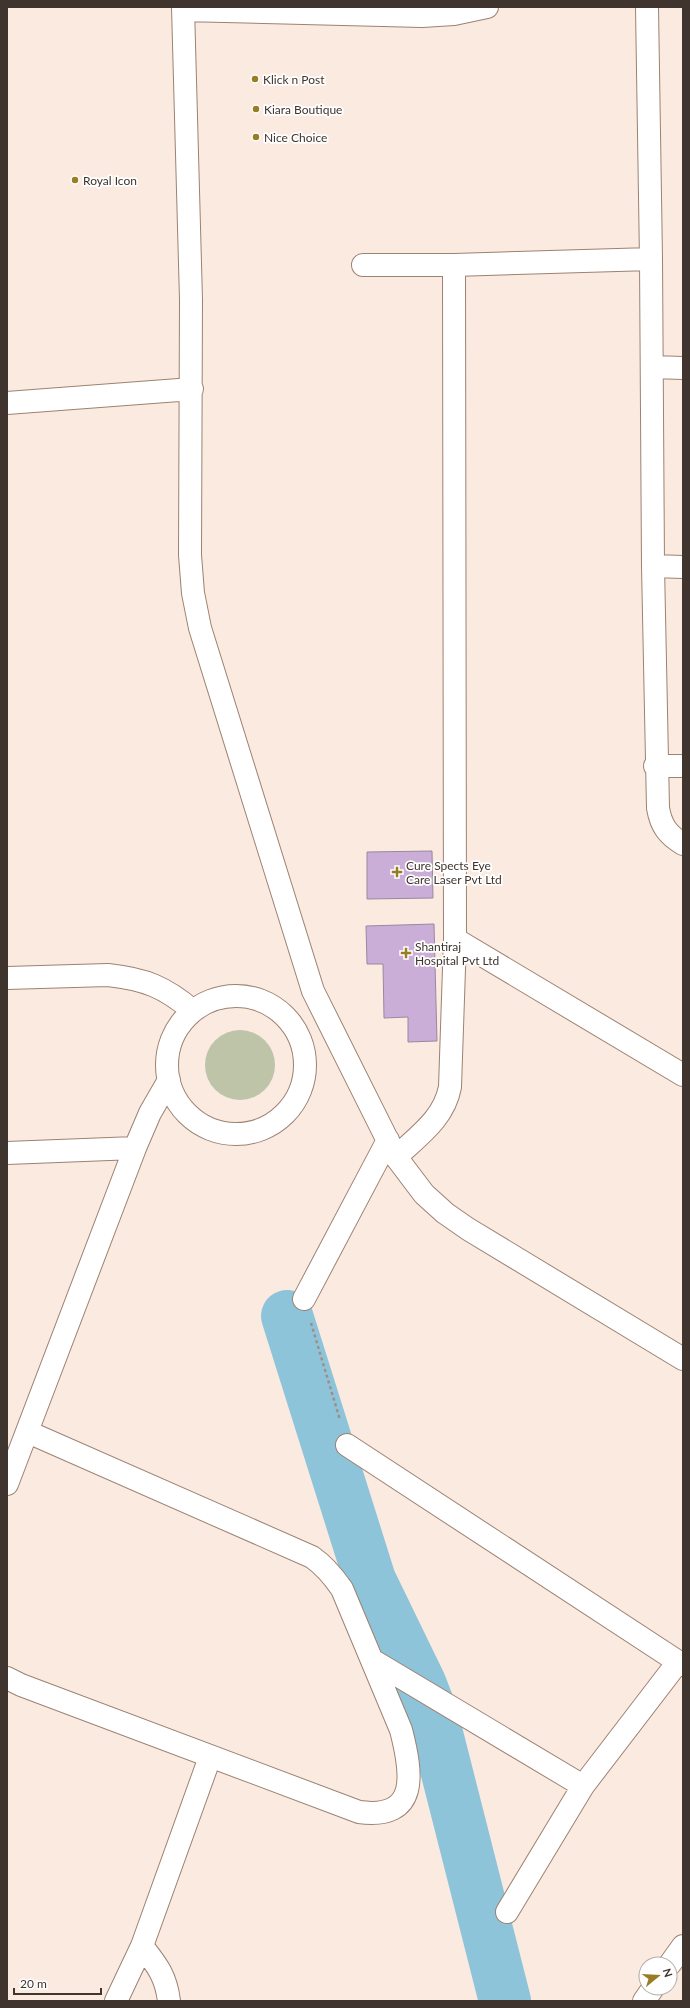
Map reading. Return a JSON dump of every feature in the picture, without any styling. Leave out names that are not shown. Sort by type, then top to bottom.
[{"type":"street","points":[[647,7],[656,766],[659,818],[664,828],[671,836],[683,844]]},
{"type":"street","points":[[475,9],[422,16],[183,8],[191,300],[192,389],[190,555],[193,593],[200,628],[313,991],[392,1148],[424,1194],[445,1213],[468,1229],[683,1359]]},
{"type":"street","points":[[363,265],[454,265],[651,260]]},
{"type":"street","points":[[304,1299],[392,1148],[431,1125],[442,1111],[448,1098],[450,1087],[455,939],[454,265]]},
{"type":"street","points":[[652,367],[683,368]]},
{"type":"street","points":[[7,403],[192,389]]},
{"type":"street","points":[[653,566],[683,567]]},
{"type":"street","points":[[656,766],[683,766]]},
{"type":"street","points":[[455,939],[683,1075]]},
{"type":"street","points":[[7,978],[108,975],[124,976],[159,986],[175,996],[192,1011]]},
{"type":"street","points":[[287,1017],[313,991]]},
{"type":"street","points":[[227,996],[246,996],[268,1004],[287,1017],[300,1037],[306,1060],[304,1082],[295,1104],[279,1121],[259,1132],[235,1135],[213,1131],[193,1120],[177,1102],[169,1080],[167,1061],[170,1042],[180,1025],[192,1011],[209,1002],[227,996]]},
{"type":"street","points":[[7,1484],[135,1148],[150,1113],[169,1080]]},
{"type":"street","points":[[7,1153],[135,1148]]},
{"type":"street","points":[[7,1678],[20,1685],[359,1812],[384,1813],[395,1808],[402,1801],[407,1788],[409,1773],[401,1730],[342,1589],[333,1575],[317,1561],[28,1432]]},
{"type":"street","points":[[347,1445],[680,1663],[583,1786],[507,1912]]},
{"type":"street","points":[[372,1660],[583,1786]]},
{"type":"street","points":[[116,2001],[142,1946],[210,1757]]},
{"type":"street","points":[[142,1946],[162,1973],[165,1981],[168,2001]]},
{"type":"street","points":[[676,1956],[683,1946]]},
{"type":"path","points":[[304,1299],[347,1445]]},
{"type":"green space","points":[[240,1030],[253,1033],[265,1040],[272,1052],[275,1065],[272,1078],[265,1090],[253,1097],[240,1100],[227,1097],[215,1090],[208,1078],[205,1065],[208,1052],[215,1040],[227,1033]]},
{"type":"building","points":[[432,851],[433,898],[367,899],[367,852]]},
{"type":"building","points":[[434,924],[437,1041],[408,1042],[408,1017],[384,1018],[383,964],[367,964],[366,926]]},
{"type":"waterway","points":[[287,1316],[370,1580],[420,1683],[432,1714],[505,2001]]},
{"type":"place","name":"Klick n Post","points":[[255,79]]},
{"type":"place","name":"Kiara Boutique","points":[[256,109]]},
{"type":"place","name":"Nice Choice","points":[[256,137]]},
{"type":"place","name":"Royal Icon","points":[[75,180]]},
{"type":"place","name":"Cure Spects Eye Care Laser Pvt Ltd","points":[[397,872]]},
{"type":"place","name":"Shantiraj Hospital Pvt Ltd","points":[[406,953]]}]
